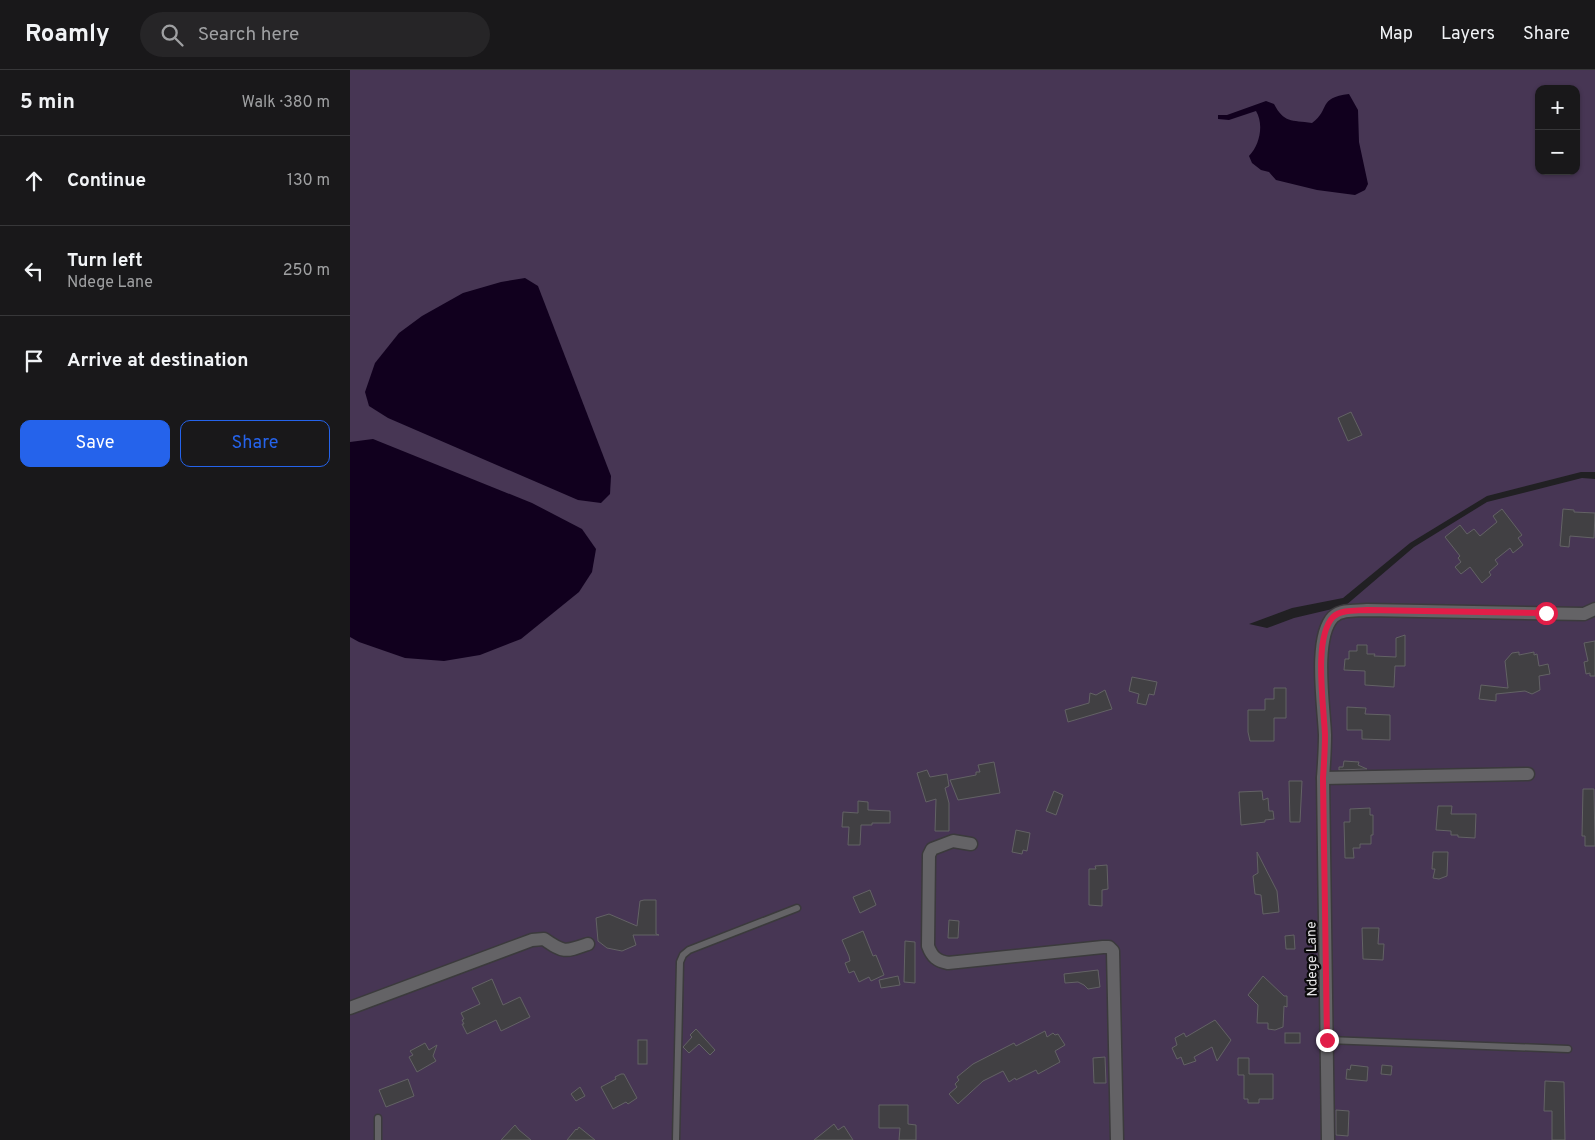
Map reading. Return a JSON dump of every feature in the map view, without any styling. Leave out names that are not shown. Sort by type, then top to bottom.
[{"type":"street","name":"Ndege Lane","points":[[1328,1140],[1323,778],[1325,737],[1322,680],[1322,643],[1327,626],[1339,613],[1346,611],[1584,614],[1595,609]]},
{"type":"street","points":[[1323,778],[1528,774]]},
{"type":"street","points":[[971,844],[953,841],[932,849],[929,855],[928,946],[932,956],[948,963],[1109,947],[1113,951],[1117,1140]]},
{"type":"street","points":[[350,1008],[532,940],[544,939],[558,949],[570,950],[588,944]]},
{"type":"lane","points":[[676,1140],[680,962],[683,955],[689,950],[797,908]]},
{"type":"lane","points":[[1327,1040],[1568,1049]]},
{"type":"lane","points":[[378,1118],[378,1140]]},
{"type":"shaded area","points":[[350,70],[1595,70],[1595,472],[1581,472],[1487,496],[1410,543],[1343,598],[1292,608],[1249,624],[1267,628],[1294,618],[1345,606],[1414,547],[1487,502],[1582,478],[1595,479],[1595,1140],[350,1140]]},
{"type":"shaded area","points":[[1349,94],[1358,110],[1359,142],[1368,184],[1365,190],[1355,195],[1317,190],[1276,180],[1269,172],[1261,170],[1252,163],[1249,156],[1256,146],[1260,134],[1260,122],[1256,111],[1229,120],[1218,119],[1218,115],[1227,115],[1266,101],[1274,104],[1285,118],[1312,123],[1318,118],[1328,101],[1332,98]]},
{"type":"shaded area","points":[[525,278],[538,286],[611,476],[610,494],[601,503],[578,500],[388,418],[369,406],[365,392],[375,363],[399,333],[422,316],[463,293],[501,282]]},
{"type":"shaded area","points":[[373,439],[532,503],[582,529],[596,549],[592,572],[579,592],[521,639],[480,655],[444,661],[405,658],[350,637],[350,442]]},
{"type":"building","points":[[1351,412],[1362,435],[1348,441],[1338,418]]},
{"type":"building","points":[[1502,509],[1522,535],[1518,538],[1523,545],[1513,553],[1510,548],[1495,560],[1498,564],[1489,572],[1491,575],[1482,583],[1470,567],[1461,574],[1455,567],[1461,562],[1458,558],[1460,556],[1445,537],[1460,525],[1467,534],[1474,529],[1480,536],[1497,522],[1493,516]]},
{"type":"building","points":[[1563,509],[1574,510],[1574,512],[1595,513],[1594,538],[1570,536],[1569,547],[1560,546]]},
{"type":"building","points":[[1405,635],[1405,666],[1395,666],[1394,687],[1365,685],[1365,671],[1344,670],[1345,659],[1349,659],[1349,651],[1357,651],[1357,645],[1367,645],[1367,654],[1396,657],[1396,638]]},
{"type":"building","points":[[1595,641],[1595,676],[1590,676],[1590,673],[1586,674],[1584,662],[1588,661],[1584,643]]},
{"type":"building","points":[[1519,652],[1519,655],[1534,652],[1534,655],[1537,654],[1539,666],[1548,664],[1550,674],[1539,676],[1540,690],[1532,694],[1525,691],[1496,694],[1496,701],[1479,699],[1481,685],[1508,688],[1505,661],[1512,653]]},
{"type":"building","points":[[1132,677],[1157,682],[1154,695],[1149,694],[1146,705],[1137,703],[1139,694],[1129,691]]},
{"type":"building","points":[[1274,688],[1286,688],[1286,718],[1274,718],[1274,741],[1250,741],[1248,710],[1265,710],[1265,699],[1274,699]]},
{"type":"building","points":[[1105,690],[1112,709],[1068,722],[1065,710],[1089,703],[1090,693],[1096,695]]},
{"type":"building","points":[[1347,707],[1366,708],[1365,714],[1390,715],[1390,740],[1362,739],[1362,730],[1347,730]]},
{"type":"building","points":[[1344,761],[1359,762],[1358,765],[1367,769],[1339,770],[1339,767],[1343,767]]},
{"type":"building","points":[[994,762],[1000,793],[958,800],[950,780],[976,775],[976,772],[980,772],[978,765]]},
{"type":"building","points":[[927,770],[930,777],[947,774],[949,786],[945,788],[949,803],[949,831],[935,831],[936,799],[926,802],[917,773]]},
{"type":"building","points":[[1289,781],[1302,781],[1300,822],[1290,822]]},
{"type":"building","points":[[1583,789],[1594,789],[1595,846],[1585,846],[1585,836],[1582,836]]},
{"type":"building","points":[[1054,791],[1063,795],[1056,815],[1046,811]]},
{"type":"building","points":[[1262,791],[1263,800],[1268,798],[1269,811],[1273,811],[1274,819],[1241,825],[1239,792]]},
{"type":"building","points":[[858,801],[868,802],[868,810],[890,811],[890,823],[861,825],[860,845],[848,845],[849,827],[842,827],[843,812],[858,813]]},
{"type":"building","points":[[1438,806],[1452,806],[1451,814],[1476,814],[1475,838],[1458,837],[1458,835],[1451,835],[1451,831],[1436,830]]},
{"type":"building","points":[[1370,808],[1370,815],[1373,815],[1371,844],[1360,844],[1360,848],[1353,848],[1354,858],[1345,858],[1344,822],[1350,822],[1350,809]]},
{"type":"building","points":[[1016,830],[1030,833],[1027,851],[1023,850],[1022,854],[1012,852]]},
{"type":"building","points":[[1257,852],[1277,891],[1279,912],[1263,914],[1261,895],[1255,894],[1253,876],[1258,873]]},
{"type":"building","points":[[1433,852],[1448,852],[1447,876],[1439,879],[1433,878],[1435,869],[1432,869]]},
{"type":"building","points":[[1107,865],[1108,889],[1102,890],[1102,906],[1089,905],[1089,869],[1096,869],[1095,866]]},
{"type":"building","points":[[870,890],[876,905],[860,913],[853,897]]},
{"type":"building","points":[[656,900],[656,934],[659,935],[633,935],[636,945],[622,951],[607,948],[598,941],[596,918],[609,914],[637,926],[640,901]]},
{"type":"building","points":[[949,920],[959,921],[958,938],[948,938]]},
{"type":"building","points":[[1362,928],[1379,928],[1378,944],[1384,944],[1383,960],[1363,959]]},
{"type":"building","points":[[863,931],[873,956],[876,955],[884,975],[871,981],[869,977],[859,982],[854,971],[849,973],[845,963],[850,961],[849,956],[842,940]]},
{"type":"building","points":[[1294,935],[1295,949],[1286,949],[1285,936]]},
{"type":"building","points":[[905,941],[915,942],[915,983],[904,982]]},
{"type":"building","points":[[1098,970],[1100,987],[1088,989],[1078,982],[1065,983],[1064,974]]},
{"type":"building","points":[[898,976],[900,985],[881,988],[879,980]]},
{"type":"building","points":[[1263,976],[1284,996],[1287,996],[1287,1007],[1284,1006],[1283,1027],[1275,1030],[1268,1029],[1268,1023],[1257,1023],[1258,1005],[1248,995]]},
{"type":"building","points":[[492,979],[503,1005],[520,997],[530,1017],[501,1031],[496,1020],[467,1034],[462,1024],[464,1024],[462,1020],[464,1019],[461,1013],[480,1004],[472,988]]},
{"type":"building","points":[[1215,1020],[1231,1040],[1217,1061],[1212,1047],[1194,1057],[1196,1061],[1184,1065],[1181,1057],[1177,1059],[1172,1048],[1177,1045],[1175,1038],[1184,1033],[1186,1037]]},
{"type":"building","points":[[696,1029],[715,1050],[710,1055],[699,1044],[689,1053],[683,1047]]},
{"type":"building","points":[[1045,1031],[1047,1037],[1053,1033],[1055,1035],[1058,1034],[1065,1045],[1055,1051],[1060,1062],[1038,1074],[1036,1070],[1009,1082],[1003,1071],[983,1081],[958,1104],[949,1094],[957,1087],[955,1084],[959,1080],[957,1077],[973,1064],[1014,1043],[1016,1046]]},
{"type":"building","points":[[1285,1033],[1300,1033],[1300,1043],[1285,1043]]},
{"type":"building","points":[[638,1040],[647,1040],[647,1064],[638,1064]]},
{"type":"building","points":[[425,1043],[429,1050],[437,1045],[433,1056],[436,1061],[417,1072],[409,1057],[413,1055],[410,1051]]},
{"type":"building","points":[[1105,1057],[1106,1083],[1094,1083],[1093,1058]]},
{"type":"building","points":[[1238,1058],[1249,1058],[1249,1074],[1273,1074],[1273,1099],[1259,1099],[1259,1103],[1248,1103],[1248,1099],[1244,1099],[1244,1075],[1238,1075]]},
{"type":"building","points":[[1351,1065],[1368,1067],[1367,1081],[1346,1079],[1347,1069],[1350,1070]]},
{"type":"building","points":[[1382,1065],[1392,1066],[1391,1075],[1381,1074]]},
{"type":"building","points":[[624,1074],[637,1098],[628,1104],[626,1102],[613,1109],[601,1087]]},
{"type":"building","points":[[408,1079],[414,1096],[386,1107],[379,1090]]},
{"type":"building","points":[[1545,1081],[1564,1082],[1565,1140],[1552,1140],[1552,1111],[1544,1111]]},
{"type":"building","points":[[580,1087],[585,1096],[576,1101],[571,1094]]},
{"type":"building","points":[[879,1105],[908,1105],[908,1124],[916,1125],[916,1140],[899,1140],[900,1128],[879,1128]]},
{"type":"building","points":[[1336,1110],[1349,1111],[1348,1136],[1336,1135]]},
{"type":"building","points":[[834,1124],[838,1130],[844,1126],[853,1140],[814,1140]]},
{"type":"building","points":[[515,1125],[519,1130],[531,1140],[501,1140]]},
{"type":"building","points":[[579,1127],[595,1140],[567,1140]]},
{"type":"route","points":[[1327,1040],[1323,778],[1325,737],[1322,643],[1327,626],[1339,613],[1346,611],[1546,613]]}]
